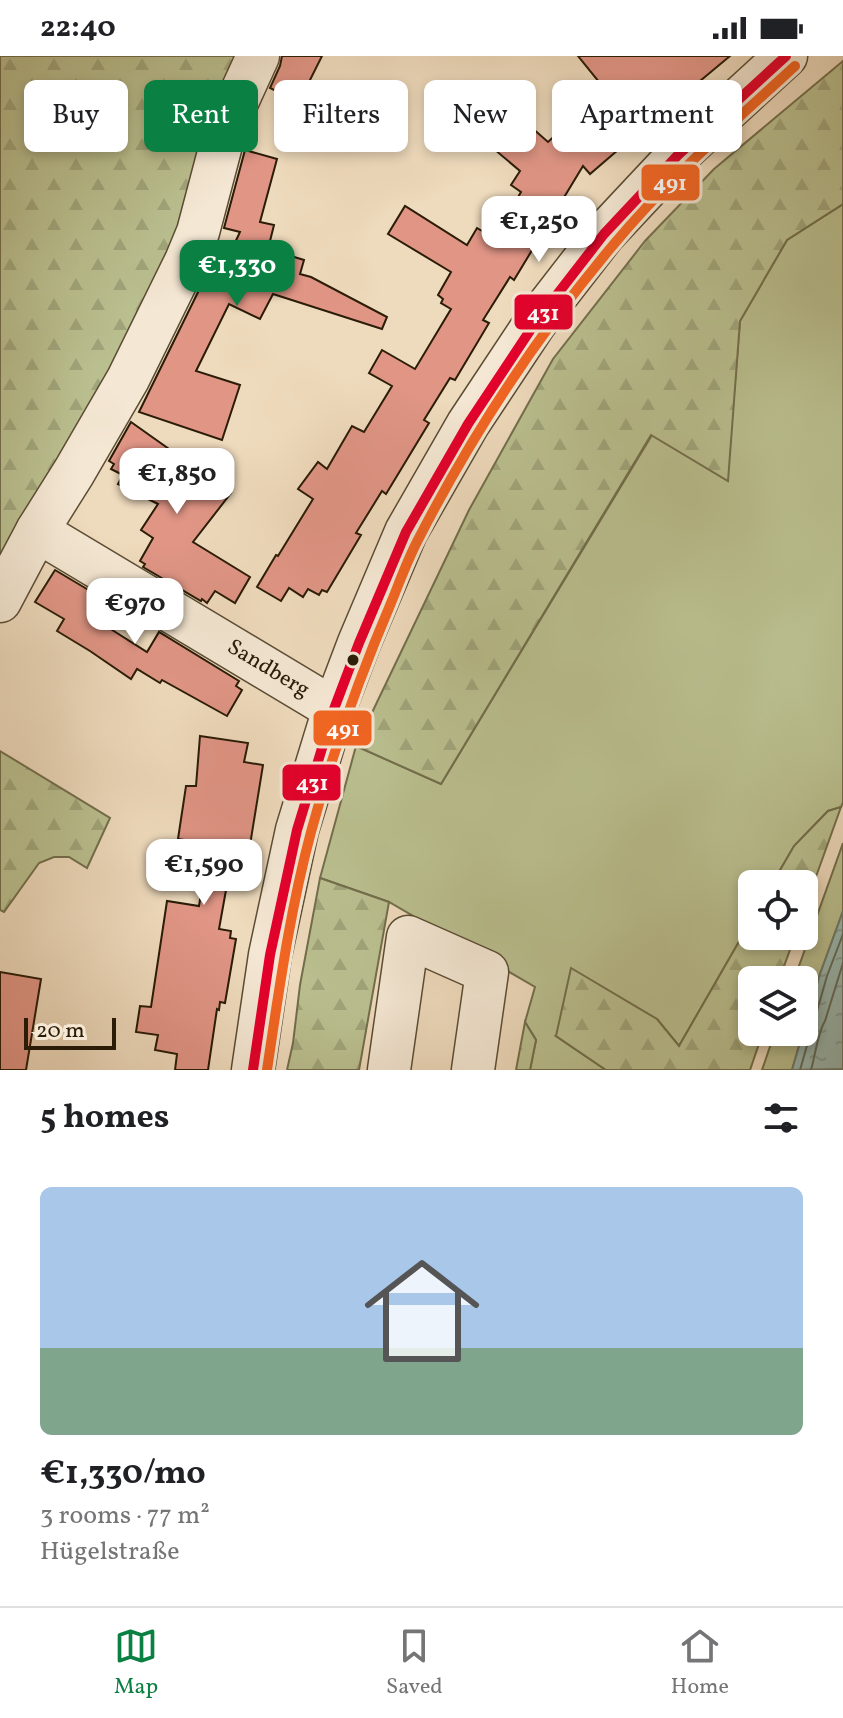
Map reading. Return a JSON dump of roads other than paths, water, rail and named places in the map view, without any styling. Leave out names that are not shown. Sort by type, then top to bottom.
[{"type":"street","points":[[0,601],[37,531],[128,379],[186,261],[198,232],[226,126],[258,56]]},
{"type":"street","points":[[253,1070],[270,955],[297,830],[334,709],[406,532],[468,424],[535,323],[604,234],[678,155],[786,56]]},
{"type":"street","name":"Sandberg","points":[[37,531],[334,709]]},
{"type":"street","points":[[389,1070],[408,937],[487,972],[473,1070]]},
{"type":"water","points":[[843,911],[843,1069],[792,1070],[799,1046],[818,1046],[820,974]]}]
